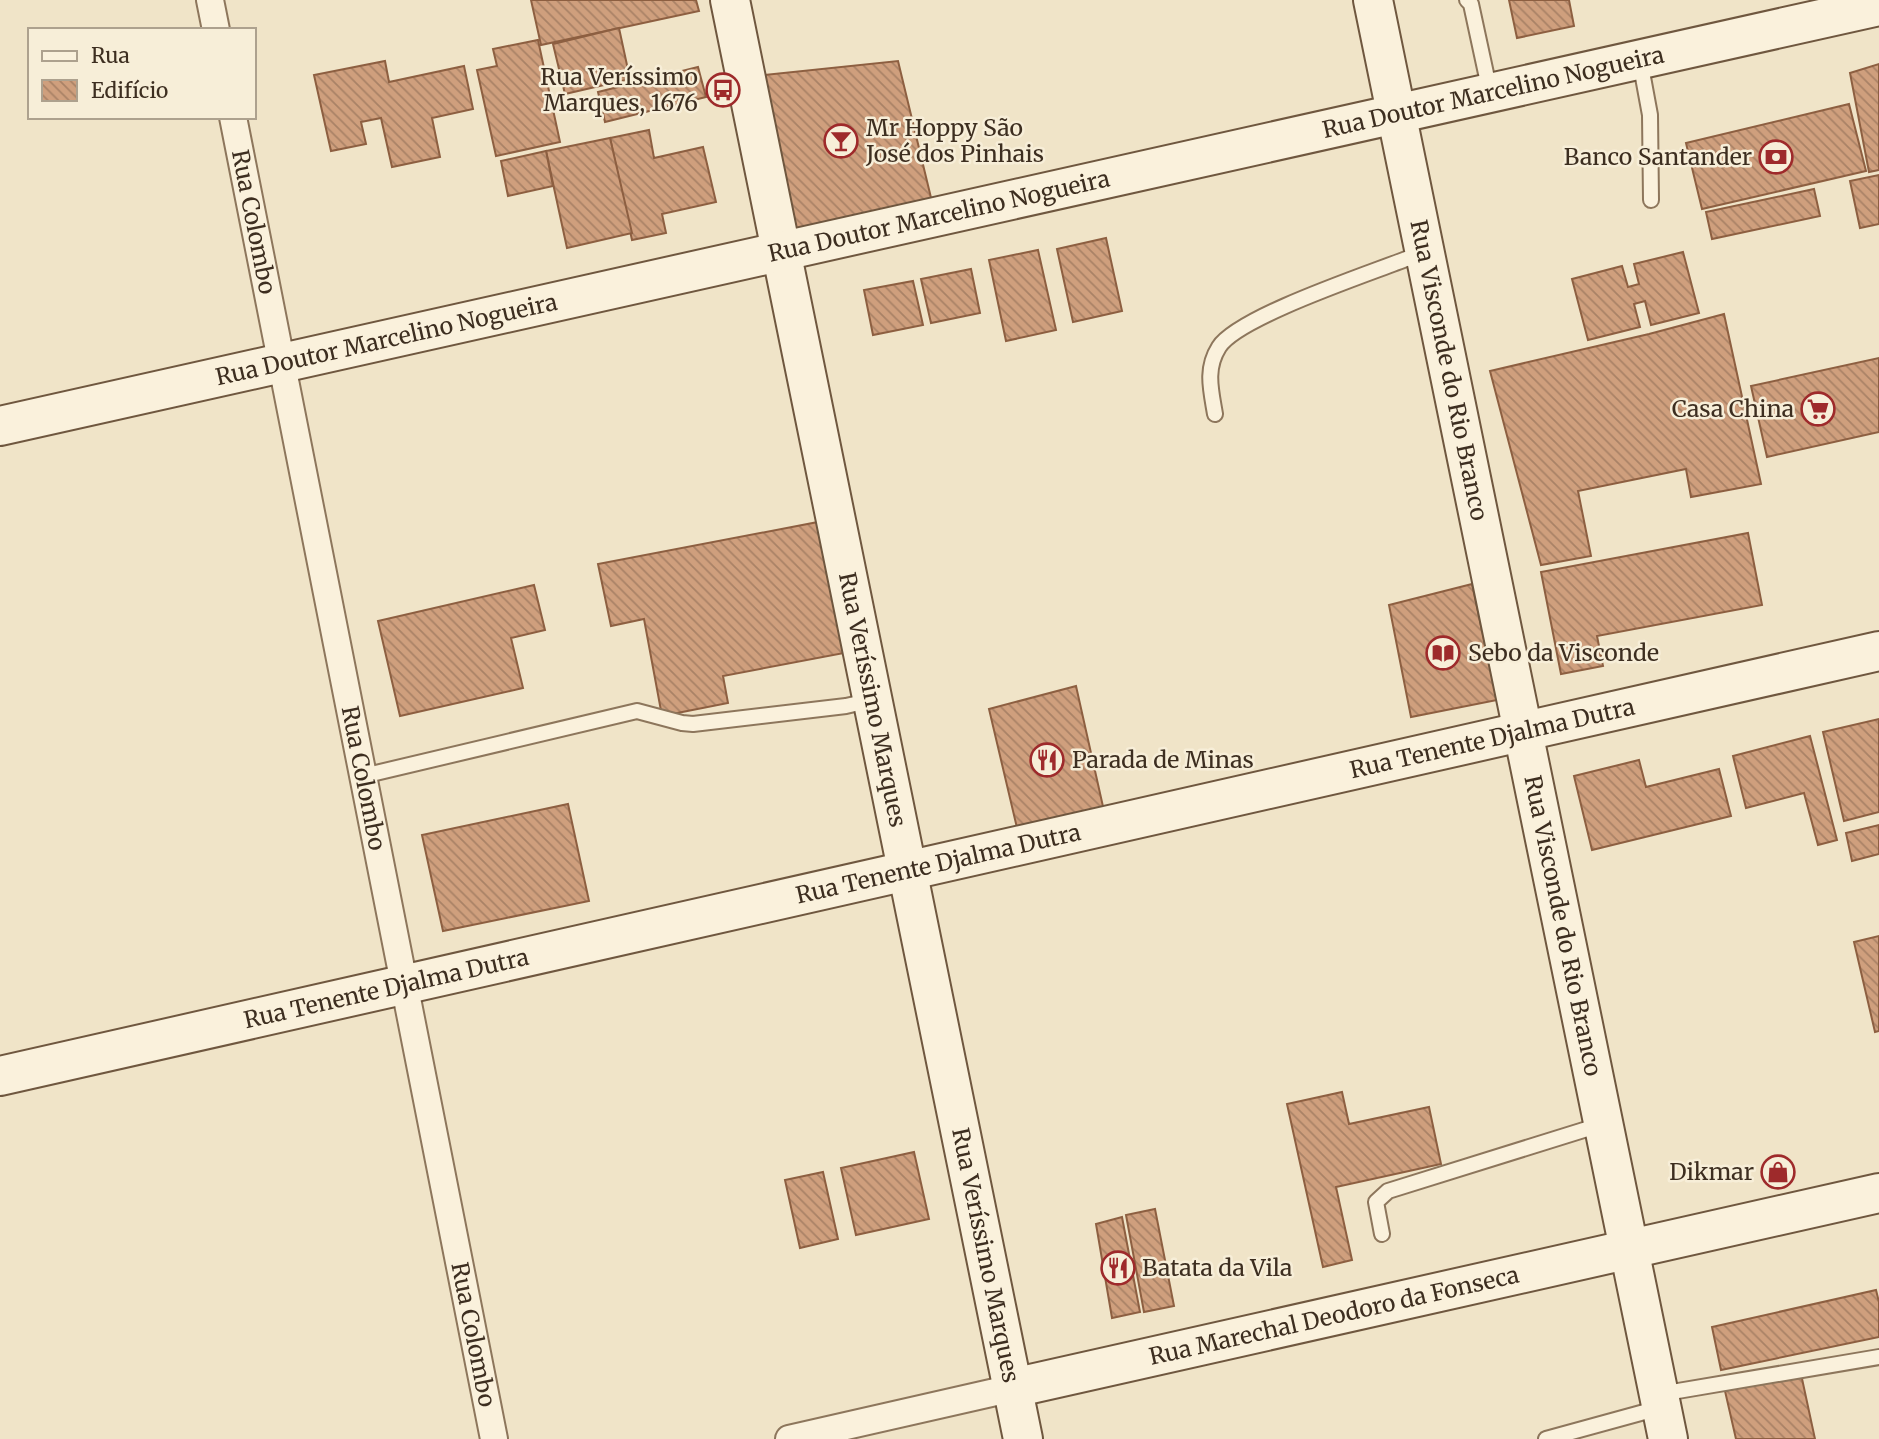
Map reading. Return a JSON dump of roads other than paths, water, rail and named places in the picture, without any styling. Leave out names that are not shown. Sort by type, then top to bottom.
[{"type":"main road","name":"Rua Veríssimo Marques","points":[[730,0],[1023,1439]]},
{"type":"main road","name":"Rua Visconde do Rio Branco","points":[[1373,0],[1662,1413]]},
{"type":"main road","name":"Rua Doutor Marcelino Nogueira","points":[[0,426],[1879,6]]},
{"type":"main road","name":"Rua Tenente Djalma Dutra","points":[[0,1076],[1879,651]]},
{"type":"main road","name":"Rua Marechal Deodoro da Fonseca","points":[[1013,1388],[1629,1250],[1878,1200]]},
{"type":"street","points":[[210,0],[216,28]]},
{"type":"street","name":"Rua Colombo","points":[[233,119],[494,1439]]},
{"type":"street","name":"Rua Marechal Deodoro da Fonseca","points":[[789,1439],[1013,1388]]},
{"type":"lane","points":[[1467,0],[1471,4],[1490,93]]},
{"type":"lane","points":[[1640,60],[1650,115],[1651,200]]},
{"type":"lane","points":[[1215,414],[1208,372],[1219,346],[1244,326],[1289,305],[1406,259],[1425,255]]},
{"type":"lane","points":[[363,776],[637,711],[693,724],[846,706],[872,700]]},
{"type":"lane","points":[[1382,1234],[1376,1202],[1388,1191],[1604,1124]]},
{"type":"lane","points":[[1546,1439],[1662,1413],[1879,1357]]},
{"type":"place","name":"Rua Veríssimo Marques, 1676","points":[[723,90]]},
{"type":"place","name":"Mr Hoppy São José dos Pinhais","points":[[841,141]]},
{"type":"place","name":"Banco Santander","points":[[1776,157]]},
{"type":"place","name":"Casa China","points":[[1818,409]]},
{"type":"place","name":"Sebo da Visconde","points":[[1443,653]]},
{"type":"place","name":"Parada de Minas","points":[[1047,760]]},
{"type":"place","name":"Dikmar","points":[[1778,1172]]},
{"type":"place","name":"Batata da Vila","points":[[1118,1268]]}]
